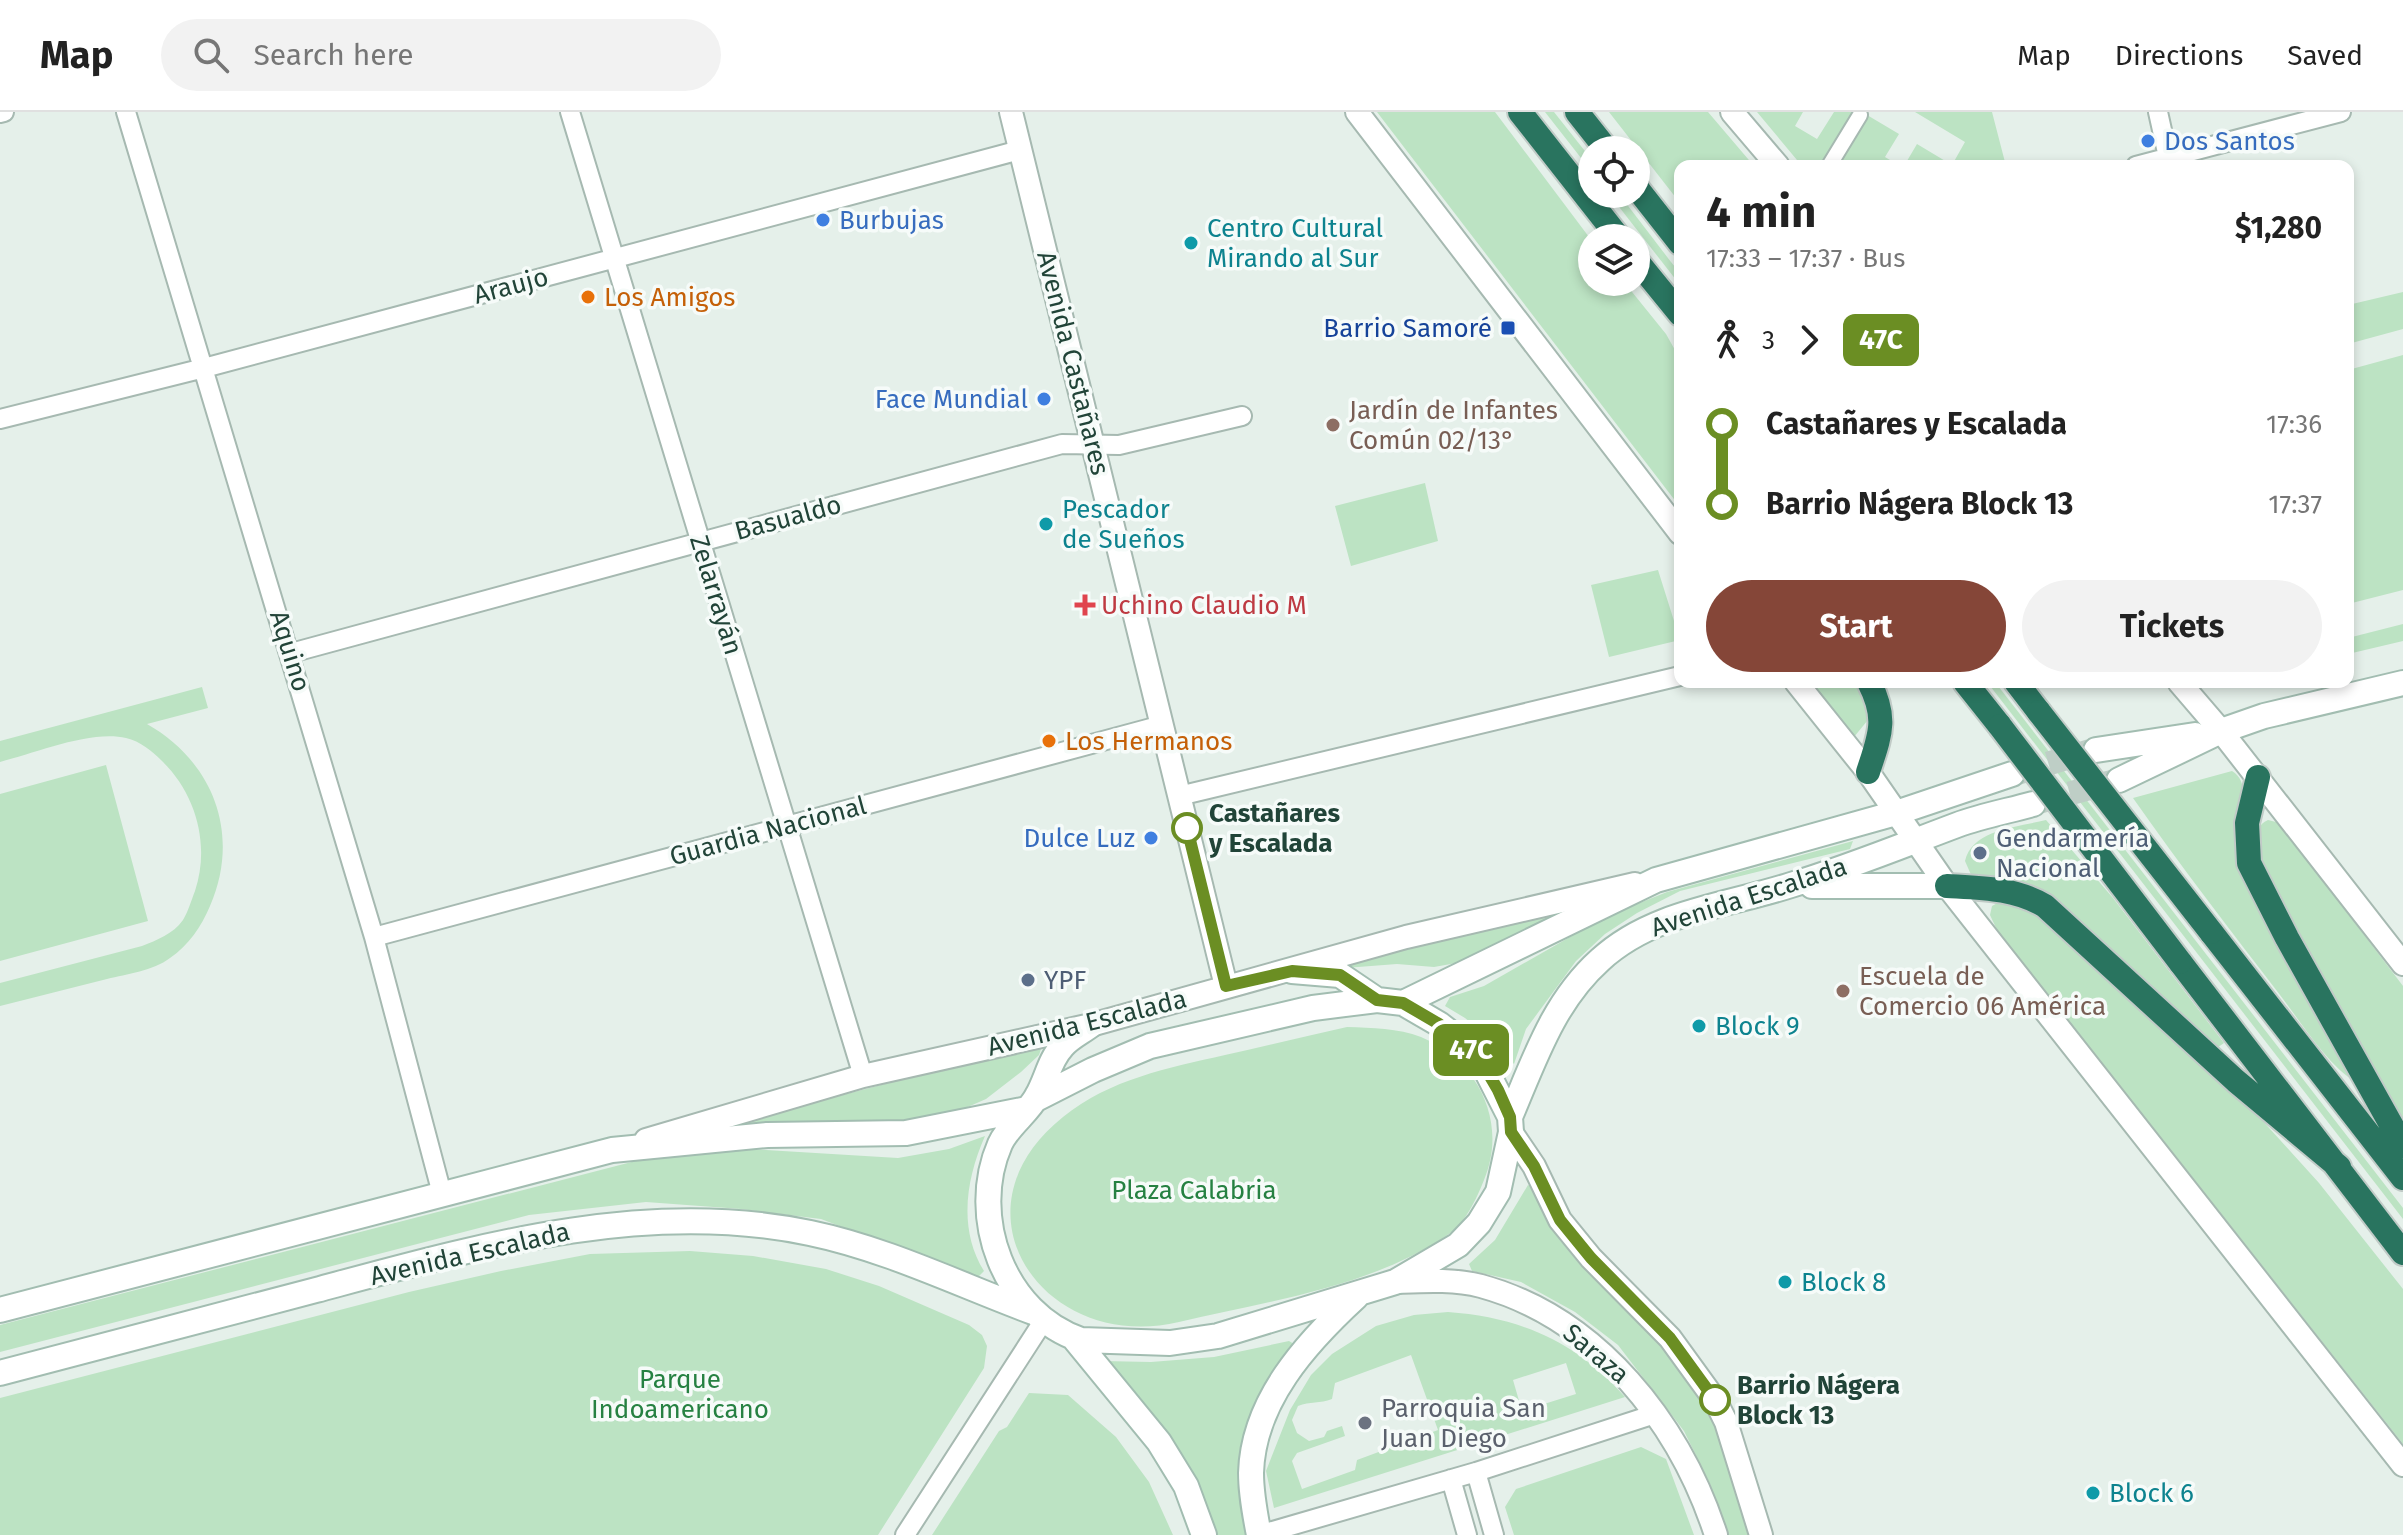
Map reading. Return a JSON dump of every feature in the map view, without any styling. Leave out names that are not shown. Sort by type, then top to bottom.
[{"type":"highway","points":[[1520,112],[1608,224]]},
{"type":"highway","points":[[1577,112],[1596,136]]},
{"type":"highway","points":[[1650,205],[1674,235]]},
{"type":"highway","points":[[1650,278],[1674,309]]},
{"type":"highway","points":[[1868,772],[1882,729],[1881,710],[1872,688]]},
{"type":"highway","points":[[1970,688],[2403,1253]]},
{"type":"highway","points":[[2021,688],[2403,1178]]},
{"type":"highway","points":[[2258,777],[2247,823],[2249,863],[2287,938],[2403,1146]]},
{"type":"highway","points":[[1947,886],[2016,892],[2045,906],[2236,1081],[2339,1167]]},
{"type":"main road","points":[[2119,780],[2221,731],[2264,716],[2403,683]]},
{"type":"main road","points":[[2096,750],[2221,731]]},
{"type":"main road","name":"Avenida Escalada","points":[[1403,1003],[1656,880],[1896,813],[2012,774]]},
{"type":"main road","name":"Avenida Escalada","points":[[0,1373],[498,1243],[632,1224],[712,1221],[812,1233],[904,1261],[1038,1316],[1081,1340],[1170,1343],[1218,1336],[1267,1323],[1395,1282],[1458,1245],[1479,1223],[1498,1192],[1511,1124],[1550,1023],[1573,989],[1600,959],[1634,935],[1679,915],[1790,886],[1959,825],[2033,804]]},
{"type":"main road","points":[[1790,886],[1947,886]]},
{"type":"main road","points":[[1292,971],[1340,975],[1377,1000]]},
{"type":"main road","points":[[1031,1104],[1093,1070],[1150,1046],[1313,1008],[1377,1000],[1403,1003],[1439,1024],[1466,1045],[1484,1066],[1511,1124]]},
{"type":"main road","points":[[1038,1316],[1004,1271],[992,1240],[988,1215],[990,1176],[1001,1142],[1031,1104],[1061,1048],[1091,1025]]},
{"type":"main road","name":"Avenida Escalada","points":[[0,1310],[612,1150],[767,1135],[906,1133],[1031,1104]]},
{"type":"main road","points":[[1259,1535],[1251,1471],[1254,1445],[1267,1405],[1320,1331],[1363,1291]]},
{"type":"main road","points":[[1073,1337],[1159,1442],[1186,1486],[1204,1535]]},
{"type":"street","name":"Aquino","points":[[126,112],[374,937],[442,1194]]},
{"type":"street","name":"Zelarrayán","points":[[570,112],[863,1076]]},
{"type":"street","name":"Avenida Castañares","points":[[1011,112],[1226,986]]},
{"type":"street","points":[[1357,112],[1674,525]]},
{"type":"street","points":[[1732,112],[1773,160]]},
{"type":"street","points":[[2158,112],[2169,160]]},
{"type":"street","points":[[2173,160],[2341,112]]},
{"type":"street","points":[[1833,160],[1860,115]]},
{"type":"street","name":"Araujo","points":[[0,419],[204,368],[1020,150]]},
{"type":"street","name":"Basualdo","points":[[291,653],[1062,444],[1119,445],[1242,416]]},
{"type":"street","points":[[1179,796],[1674,677]]},
{"type":"street","points":[[1801,688],[1868,772],[1947,886],[2403,1465]]},
{"type":"street","points":[[2184,688],[2258,777],[2403,964]]},
{"type":"street","name":"Guardia Nacional","points":[[374,937],[1162,725]]},
{"type":"street","name":"Avenida Escalada","points":[[612,1150],[863,1076],[1091,1025],[1406,937],[1656,880]]},
{"type":"street","points":[[1511,1124],[1560,1220],[1591,1258],[1670,1338],[1715,1400],[1726,1422],[1761,1535]]},
{"type":"street","name":"Saraza","points":[[1395,1282],[1429,1281],[1480,1286],[1567,1326],[1605,1357],[1639,1391],[1677,1448],[1696,1484],[1716,1535]]},
{"type":"street","points":[[905,1535],[1038,1316]]},
{"type":"street","points":[[1259,1535],[1476,1472],[1655,1414]]},
{"type":"street","points":[[1476,1472],[1494,1535]]},
{"type":"street","points":[[1451,1479],[1467,1535]]},
{"type":"green space","points":[[1377,112],[1495,112],[1579,224],[1578,296],[1635,296],[1674,348],[1674,499]]},
{"type":"green space","points":[[1545,112],[1554,112],[1578,142],[1578,154]]},
{"type":"green space","points":[[1609,112],[1708,112],[1749,160],[1674,160],[1674,195],[1650,165],[1650,136],[1628,136]]},
{"type":"green space","points":[[1757,112],[1803,112],[1795,126],[1817,139],[1834,112],[1862,112],[1899,134],[1885,157],[1890,160],[1797,160]]},
{"type":"green space","points":[[1915,112],[1992,112],[2004,160],[1955,160],[1965,142]]},
{"type":"green space","points":[[1917,144],[1944,160],[1908,160]]},
{"type":"green space","points":[[1620,208],[1630,208],[1642,224],[1632,224]]},
{"type":"green space","points":[[1650,234],[1674,265],[1674,277],[1650,247]]},
{"type":"green space","points":[[2403,292],[2403,329],[2354,342],[2354,304]]},
{"type":"green space","points":[[2403,355],[2403,590],[2354,602],[2354,368]]},
{"type":"green space","points":[[1425,483],[1438,541],[1351,566],[1335,506]]},
{"type":"green space","points":[[1658,570],[1674,621],[1674,641],[1609,657],[1591,585]]},
{"type":"green space","points":[[2403,624],[2403,641],[2354,653],[2354,636]]},
{"type":"green space","points":[[202,687],[208,708],[147,724],[189,758],[205,780],[221,827],[223,853],[219,879],[198,928],[177,953],[156,966],[0,1006],[0,983],[142,946],[170,933],[188,910],[201,856],[197,822],[184,789],[162,761],[141,744],[126,738],[96,737],[0,762],[0,741]]},
{"type":"green space","points":[[1817,688],[1862,688],[1872,715],[1854,737]]},
{"type":"green space","points":[[1992,688],[2000,688],[2403,1208],[2403,1219]]},
{"type":"green space","points":[[106,765],[148,921],[0,961],[0,794]]},
{"type":"green space","points":[[2232,771],[2238,776],[2243,790],[2237,831],[2361,1085],[2339,1069],[2317,1045],[2133,798]]},
{"type":"green space","points":[[2046,820],[2113,898],[2224,1043],[2214,1050],[2056,902],[1972,877],[1965,861],[1969,850],[1977,842],[1998,831]]},
{"type":"green space","points":[[2268,820],[2283,828],[2403,986],[2403,1120],[2257,858],[2258,831]]},
{"type":"green space","points":[[1853,841],[1850,849],[1680,891],[1605,934],[1576,961],[1526,1029],[1514,1064],[1491,1039],[1445,1006],[1450,997],[1484,986],[1598,921],[1632,906],[1667,892]]},
{"type":"green space","points":[[1583,901],[1554,915],[1505,948],[1462,962],[1434,967],[1397,964],[1332,969],[1327,965]]},
{"type":"green space","points":[[2001,901],[2027,905],[2251,1108],[2319,1183],[2403,1289],[2403,1444],[1997,930],[1990,915],[1992,906]]},
{"type":"green space","name":"Plaza Calabria","points":[[1347,1027],[1394,1030],[1421,1037],[1459,1061],[1483,1096],[1490,1116],[1491,1158],[1473,1203],[1453,1231],[1416,1254],[1351,1281],[1179,1322],[1130,1326],[1087,1317],[1052,1296],[1026,1267],[1012,1232],[1012,1193],[1029,1154],[1063,1117],[1100,1093],[1140,1077]]},
{"type":"green space","points":[[1038,1044],[1041,1049],[1039,1055],[1021,1072],[986,1099],[947,1116],[888,1125],[727,1125]]},
{"type":"green space","points":[[985,1136],[973,1169],[968,1204],[971,1238],[984,1271],[977,1278],[821,1219],[646,1202],[529,1215],[0,1352],[0,1325],[647,1158],[734,1148],[898,1158],[949,1149]]},
{"type":"green space","points":[[1528,1185],[1574,1257],[1650,1330],[1683,1370],[1720,1438],[1755,1535],[1728,1535],[1710,1484],[1684,1431],[1618,1345],[1575,1312],[1521,1282],[1472,1271],[1469,1264],[1495,1240]]},
{"type":"green space","name":"Parque Indoamericano","points":[[690,1251],[753,1256],[826,1269],[879,1286],[969,1325],[982,1335],[987,1346],[984,1368],[878,1535],[0,1535],[0,1398],[501,1271],[590,1254]]},
{"type":"green space","points":[[1448,1312],[1523,1327],[1567,1347],[1607,1378],[1625,1397],[1274,1508],[1266,1471],[1290,1410],[1311,1375],[1332,1354],[1376,1326],[1414,1315]],"holes":[[[1411,1355],[1438,1430],[1357,1460],[1355,1470],[1302,1489],[1292,1461],[1297,1453],[1345,1436],[1342,1426],[1327,1431],[1324,1437],[1309,1441],[1297,1433],[1292,1420],[1298,1406],[1332,1399],[1335,1383]],[[1566,1363],[1576,1394],[1522,1411],[1513,1380]]]},
{"type":"green space","points":[[1289,1341],[1294,1344],[1292,1352],[1276,1372],[1252,1535],[1217,1535],[1196,1483],[1172,1440],[1141,1401],[1102,1361],[1151,1362],[1214,1357]]},
{"type":"green space","points":[[1029,1393],[1068,1395],[1116,1437],[1149,1482],[1173,1535],[932,1535],[999,1431],[1007,1427]]},
{"type":"green space","points":[[1641,1447],[1666,1459],[1694,1535],[1514,1535],[1505,1507],[1516,1489]]},
{"type":"tunnel","points":[[2014,774],[2090,751]]},
{"type":"tunnel","points":[[2035,803],[2115,781]]},
{"type":"bus line","name":"47C","points":[[1187,828],[1226,986],[1292,971],[1340,975],[1377,1000],[1403,1003],[1439,1024],[1466,1045],[1484,1066],[1498,1090],[1510,1117],[1511,1132],[1534,1166],[1560,1220],[1591,1258],[1670,1338],[1715,1400]]},
{"type":"place","name":"Dos Santos","points":[[2148,141]]},
{"type":"place","name":"Burbujas","points":[[823,220]]},
{"type":"place","name":"Centro Cultural Mirando al Sur","points":[[1191,243]]},
{"type":"place","name":"Los Amigos","points":[[588,297]]},
{"type":"place","name":"Barrio Samoré","points":[[1508,328]]},
{"type":"place","name":"Face Mundial","points":[[1044,399]]},
{"type":"place","name":"Jardín de Infantes Común 02/13°","points":[[1333,425]]},
{"type":"place","name":"Pescador de Sueños","points":[[1046,524]]},
{"type":"place","name":"Uchino Claudio M","points":[[1085,605]]},
{"type":"place","name":"Los Hermanos","points":[[1049,741]]},
{"type":"place","name":"Castañares y Escalada","points":[[1187,828]]},
{"type":"place","name":"Dulce Luz","points":[[1151,838]]},
{"type":"place","name":"Gendarmería Nacional","points":[[1980,853]]},
{"type":"place","name":"YPF","points":[[1028,980]]},
{"type":"place","name":"Escuela de Comercio 06 América","points":[[1843,991]]},
{"type":"place","name":"Block 9","points":[[1699,1026]]},
{"type":"place","name":"Block 8","points":[[1785,1282]]},
{"type":"place","name":"Barrio Nágera Block 13","points":[[1715,1400]]},
{"type":"place","name":"Parroquia San Juan Diego","points":[[1365,1423]]},
{"type":"place","name":"Block 6","points":[[2093,1493]]}]
